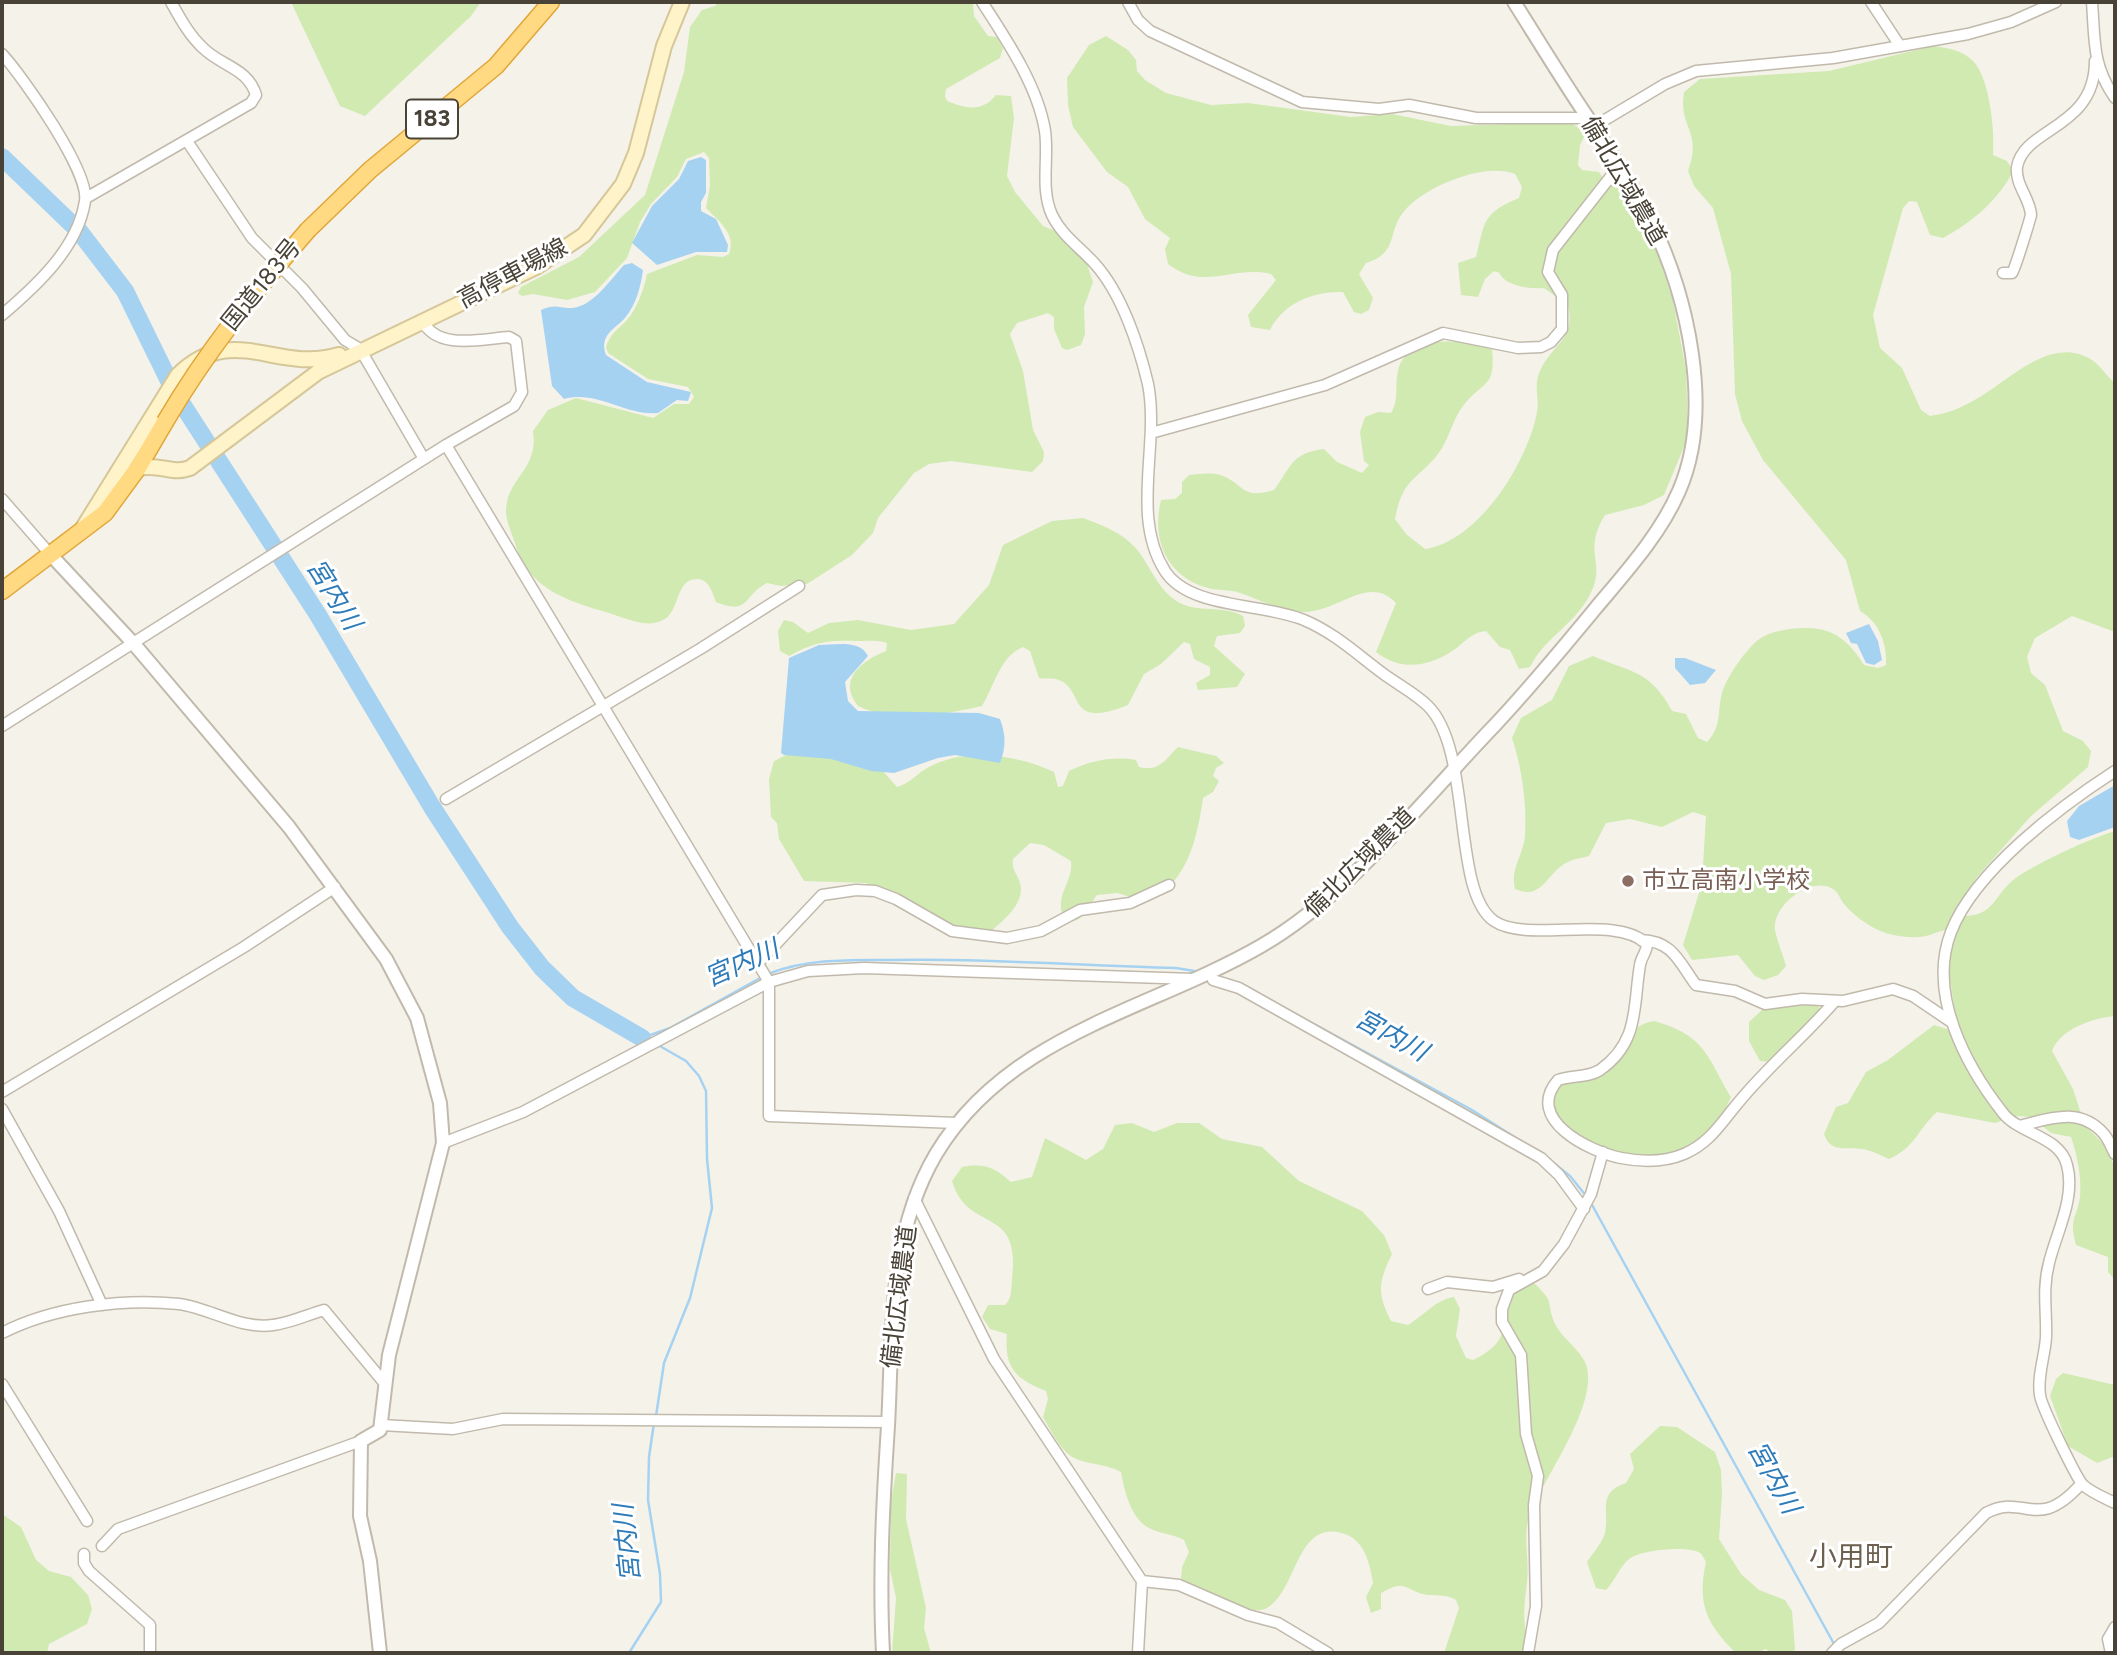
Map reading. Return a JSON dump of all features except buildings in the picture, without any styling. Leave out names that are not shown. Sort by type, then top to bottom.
[{"type":"highway","name":"国道183号","points":[[2,591],[105,513],[138,468],[195,370],[235,316],[308,230],[370,170],[496,66],[551,2]]},
{"type":"main road","name":"高停車場線","points":[[138,468],[154,464],[182,471],[205,460],[318,372],[360,349],[560,253],[584,235],[623,184],[636,153],[664,46],[682,2]]},
{"type":"main road","name":"高停車場線","points":[[80,532],[178,375],[194,360],[222,349],[304,360],[329,358],[360,349]]},
{"type":"street","points":[[86,198],[251,103],[256,95],[248,77],[204,50],[187,29],[171,2]]},
{"type":"street","points":[[982,2],[1033,91],[1041,112],[1045,135],[1046,197],[1052,214],[1070,240],[1097,265],[1118,300],[1148,385],[1152,433],[1148,526],[1152,548],[1167,575],[1181,587],[1201,597],[1302,619],[1333,635],[1428,706],[1442,726],[1472,887],[1485,914],[1512,929],[1570,928],[1661,942],[1670,948],[1700,986],[1734,991],[1765,1004],[1817,998],[1834,1002],[1893,989],[1913,996],[1950,1021]]},
{"type":"street","points":[[1128,2],[1138,20],[1150,31],[1302,102],[1379,108],[1409,105],[1476,118],[1590,122],[1696,71],[1833,58],[1968,34],[2011,22],[2056,2]]},
{"type":"street","name":"備北広域農道","points":[[883,1653],[881,1552],[898,1264],[914,1198],[938,1152],[957,1124],[1008,1072],[1048,1047],[1202,978],[1279,935],[1321,905],[1522,696],[1627,570],[1679,492],[1692,452],[1697,411],[1687,335],[1659,238],[1619,166],[1514,2]]},
{"type":"street","points":[[1871,2],[1900,46]]},
{"type":"street","points":[[2003,273],[2012,273],[2017,267],[2018,250],[2031,215],[2018,180],[2018,164],[2030,148],[2063,124],[2087,99],[2094,83],[2092,2]]},
{"type":"street","points":[[2,54],[64,143],[80,176],[86,198],[80,219],[50,270],[2,315]]},
{"type":"street","points":[[2095,61],[2101,77],[2115,98]]},
{"type":"street","points":[[187,141],[252,238],[302,288],[345,340],[360,349],[424,459]]},
{"type":"street","points":[[1152,433],[1325,384],[1443,333],[1518,348],[1541,347],[1562,329],[1562,295],[1548,272],[1548,261],[1553,250],[1619,166]]},
{"type":"street","points":[[2,726],[446,445],[514,405],[522,392],[516,341],[509,337],[448,341],[427,330],[422,320]]},
{"type":"street","points":[[446,445],[769,982],[769,1116],[957,1124]]},
{"type":"street","points":[[2,499],[134,644],[289,827],[335,887],[386,959],[417,1018],[440,1103],[443,1143],[389,1355],[380,1430],[361,1441],[118,1529],[102,1546]]},
{"type":"street","points":[[446,799],[604,707],[799,586]]},
{"type":"street","points":[[2115,771],[2062,805],[1996,868],[1965,907],[1947,945],[1945,990],[1950,1021],[1997,1106],[2007,1119],[2049,1142],[2060,1152],[2067,1165],[2066,1211],[2049,1264],[2043,1295],[2046,1337],[2040,1395],[2043,1412],[2081,1484],[2115,1503]]},
{"type":"street","points":[[758,962],[822,895],[856,890],[875,891],[896,899],[952,931],[1007,938],[1041,931],[1080,911],[1130,903],[1169,886]]},
{"type":"street","points":[[2,1092],[244,947],[335,887]]},
{"type":"street","points":[[1641,940],[1647,948],[1640,961],[1635,1020],[1626,1041],[1601,1069],[1590,1075],[1558,1080],[1547,1099],[1548,1114],[1556,1124],[1602,1152],[1644,1160],[1668,1160],[1702,1144],[1720,1129],[1737,1103],[1804,1038],[1834,1002]]},
{"type":"street","points":[[443,1143],[523,1112],[769,982],[808,971],[864,968],[1202,978],[1239,988],[1541,1158],[1586,1204]]},
{"type":"street","points":[[2,1110],[59,1211],[102,1306]]},
{"type":"street","points":[[2019,1126],[2070,1115],[2086,1119],[2106,1135],[2115,1154]]},
{"type":"street","points":[[1528,1653],[1536,1606],[1534,1505],[1538,1476],[1526,1434],[1521,1355],[1502,1322],[1507,1294],[1543,1271],[1586,1204],[1602,1152]]},
{"type":"street","points":[[914,1198],[994,1359],[1142,1581],[1138,1653]]},
{"type":"street","points":[[1428,1289],[1447,1282],[1493,1287],[1516,1279],[1526,1280]]},
{"type":"street","points":[[2,1333],[65,1311],[102,1306],[180,1304],[252,1324],[275,1325],[324,1310],[386,1385]]},
{"type":"street","points":[[2,1384],[87,1521]]},
{"type":"street","points":[[381,1425],[453,1429],[503,1419],[888,1422]]},
{"type":"street","points":[[361,1441],[360,1516],[370,1562],[380,1653]]},
{"type":"street","points":[[1835,1650],[1879,1623],[1986,1513],[1994,1508],[2050,1510],[2064,1503],[2081,1484]]},
{"type":"street","points":[[84,1554],[84,1563],[89,1571],[150,1625],[149,1653]]},
{"type":"street","points":[[1142,1581],[1180,1585],[1248,1615],[1278,1623],[1328,1653]]},
{"type":"street","points":[[2110,1653],[2108,1639],[2115,1627]]},
{"type":"green space","points":[[291,2],[481,2],[471,16],[365,116],[340,106]]},
{"type":"green space","points":[[718,2],[973,2],[974,16],[988,36],[997,37],[1003,48],[1000,58],[946,89],[947,101],[974,107],[986,104],[996,95],[1011,96],[1014,118],[1007,176],[1015,192],[1043,226],[1058,232],[1086,261],[1093,282],[1084,307],[1085,334],[1081,345],[1067,350],[1062,348],[1054,329],[1054,317],[1048,313],[1017,323],[1010,334],[1023,371],[1033,430],[1044,452],[1043,461],[1032,472],[951,461],[929,464],[914,473],[878,518],[873,533],[852,555],[807,584],[781,586],[767,583],[735,607],[716,602],[709,587],[704,581],[697,579],[684,585],[667,617],[655,623],[642,623],[577,603],[538,581],[520,557],[507,520],[507,501],[531,456],[534,445],[533,431],[548,410],[576,398],[653,418],[674,404],[689,404],[694,397],[688,387],[648,379],[608,353],[606,347],[612,335],[634,311],[647,274],[697,255],[723,257],[729,254],[731,246],[728,233],[706,208],[710,186],[709,158],[704,152],[686,159],[677,177],[651,204],[640,222],[627,258],[595,292],[567,300],[533,294],[522,296],[518,293],[521,287],[579,257],[645,195],[684,72],[690,27],[702,10],[715,6]]},
{"type":"green space","points":[[1106,36],[1128,50],[1136,60],[1137,71],[1145,80],[1166,93],[1211,105],[1248,103],[1351,117],[1392,114],[1451,126],[1570,122],[1586,133],[1580,145],[1578,165],[1582,170],[1599,172],[1603,178],[1622,184],[1630,193],[1650,230],[1673,301],[1686,370],[1688,437],[1664,495],[1644,505],[1605,515],[1595,537],[1596,579],[1593,588],[1580,611],[1545,646],[1530,667],[1519,669],[1510,650],[1500,647],[1486,631],[1474,634],[1448,654],[1428,662],[1407,665],[1386,659],[1376,652],[1396,603],[1386,595],[1367,592],[1324,608],[1304,612],[1276,606],[1236,592],[1208,588],[1194,583],[1172,566],[1165,555],[1158,529],[1161,500],[1175,499],[1182,493],[1182,482],[1189,475],[1219,475],[1250,492],[1264,493],[1274,490],[1298,457],[1324,449],[1337,462],[1362,473],[1369,465],[1364,461],[1360,432],[1365,417],[1378,412],[1391,413],[1395,402],[1398,371],[1403,359],[1424,345],[1438,342],[1467,343],[1492,349],[1492,371],[1486,383],[1459,412],[1438,454],[1406,487],[1395,519],[1406,534],[1425,549],[1445,543],[1464,532],[1481,516],[1498,497],[1523,454],[1537,412],[1538,376],[1566,334],[1570,317],[1568,305],[1544,288],[1517,285],[1494,271],[1485,279],[1478,297],[1461,295],[1458,263],[1476,257],[1487,220],[1498,209],[1519,198],[1522,187],[1515,174],[1488,171],[1457,178],[1415,200],[1400,217],[1384,253],[1366,263],[1359,274],[1373,298],[1369,310],[1361,314],[1354,312],[1343,292],[1332,292],[1300,300],[1283,313],[1270,330],[1251,327],[1248,315],[1276,280],[1271,274],[1257,272],[1194,276],[1168,264],[1165,249],[1170,238],[1145,219],[1128,187],[1107,172],[1073,127],[1068,105],[1067,78],[1089,45]]},
{"type":"green space","points":[[1933,46],[1960,52],[1974,62],[1988,93],[1993,155],[2007,161],[2013,171],[2000,192],[1983,210],[1943,238],[1930,235],[1917,202],[1909,201],[1903,208],[1873,315],[1880,348],[1902,368],[1921,410],[1930,416],[1962,407],[2029,364],[2060,353],[2076,353],[2092,360],[2115,383],[2115,632],[2072,616],[2035,638],[2027,657],[2031,673],[2045,685],[2063,731],[2083,741],[2091,751],[2088,767],[2031,816],[1977,877],[1960,907],[1966,916],[1982,912],[2020,875],[2061,853],[2115,831],[2115,1016],[2078,1026],[2062,1037],[2052,1051],[2073,1089],[2085,1126],[2103,1143],[2115,1167],[2115,1280],[2108,1272],[2108,1257],[2076,1245],[2073,1224],[2080,1197],[2080,1182],[2071,1137],[2051,1133],[2031,1117],[2016,1116],[1995,1123],[1937,1112],[1911,1144],[1889,1159],[1856,1148],[1835,1147],[1824,1134],[1836,1107],[1848,1103],[1866,1072],[1888,1060],[1934,1025],[1950,1030],[1957,1025],[1948,966],[1956,930],[1944,930],[1920,937],[1889,934],[1855,915],[1831,888],[1813,887],[1794,896],[1779,912],[1775,930],[1786,966],[1778,975],[1764,980],[1755,976],[1738,955],[1692,960],[1683,945],[1702,883],[1706,816],[1693,812],[1662,827],[1630,819],[1606,823],[1589,856],[1566,863],[1532,892],[1515,889],[1515,868],[1525,836],[1525,811],[1521,774],[1512,738],[1521,718],[1552,700],[1569,666],[1593,656],[1639,674],[1656,688],[1672,711],[1686,714],[1698,738],[1707,742],[1717,725],[1722,693],[1728,679],[1748,651],[1768,634],[1799,628],[1824,630],[1847,643],[1864,665],[1878,668],[1886,665],[1881,634],[1872,621],[1860,611],[1846,560],[1763,460],[1742,421],[1735,394],[1731,274],[1713,208],[1694,186],[1688,171],[1693,147],[1683,104],[1684,92],[1700,79],[1829,71]]},
{"type":"green space","points":[[1083,518],[1106,527],[1127,540],[1139,552],[1162,587],[1179,603],[1197,608],[1225,610],[1243,616],[1245,626],[1240,633],[1217,636],[1214,646],[1245,674],[1237,687],[1198,690],[1196,683],[1210,675],[1210,667],[1194,659],[1190,644],[1184,642],[1161,664],[1144,674],[1128,705],[1108,712],[1094,713],[1079,705],[1065,683],[1056,679],[1039,678],[1030,651],[1023,647],[1015,651],[1003,665],[982,706],[935,715],[888,715],[858,706],[850,688],[855,673],[868,660],[886,651],[887,643],[831,641],[815,644],[789,656],[780,651],[778,631],[784,620],[793,622],[808,633],[829,623],[858,620],[911,630],[954,624],[989,585],[1003,545],[1052,521]]},
{"type":"green space","points":[[1178,747],[1216,756],[1224,763],[1216,768],[1213,776],[1219,781],[1213,792],[1203,798],[1194,843],[1181,871],[1173,883],[1148,902],[1117,893],[1097,895],[1084,914],[1072,921],[1066,922],[1061,905],[1071,861],[1044,845],[1030,843],[1013,859],[1013,868],[1021,888],[1020,895],[1013,909],[990,932],[947,926],[866,883],[804,881],[779,839],[777,823],[771,817],[769,779],[774,761],[788,754],[828,756],[881,769],[897,787],[943,761],[975,755],[1009,758],[1054,772],[1058,787],[1063,786],[1069,771],[1085,764],[1127,759],[1136,760],[1139,767],[1152,768],[1161,764]]},
{"type":"green space","points":[[1791,1003],[1815,1003],[1820,1008],[1809,1026],[1772,1062],[1760,1061],[1749,1041],[1749,1022],[1763,1009]]},
{"type":"green space","points":[[1654,1021],[1684,1033],[1695,1041],[1709,1058],[1731,1097],[1708,1132],[1678,1151],[1644,1156],[1610,1150],[1581,1138],[1560,1120],[1551,1102],[1558,1086],[1570,1080],[1594,1078],[1628,1035],[1645,1023]]},
{"type":"green space","points":[[1132,1123],[1154,1132],[1177,1123],[1199,1123],[1222,1139],[1262,1147],[1299,1181],[1362,1211],[1384,1235],[1392,1254],[1381,1288],[1383,1303],[1391,1321],[1408,1325],[1436,1304],[1454,1297],[1460,1309],[1456,1336],[1466,1358],[1473,1360],[1494,1346],[1499,1339],[1503,1332],[1511,1292],[1518,1285],[1534,1283],[1546,1295],[1555,1324],[1582,1357],[1588,1378],[1586,1397],[1579,1417],[1537,1498],[1528,1522],[1528,1574],[1524,1619],[1527,1637],[1536,1653],[1444,1653],[1459,1608],[1456,1600],[1446,1596],[1421,1594],[1397,1586],[1381,1593],[1381,1609],[1371,1613],[1366,1597],[1373,1583],[1368,1561],[1357,1542],[1345,1534],[1329,1532],[1316,1536],[1307,1545],[1277,1599],[1267,1608],[1249,1609],[1224,1601],[1181,1581],[1182,1567],[1189,1552],[1184,1540],[1151,1529],[1141,1522],[1129,1502],[1121,1472],[1073,1458],[1060,1446],[1043,1417],[1048,1399],[1046,1391],[1019,1376],[1007,1355],[1007,1334],[990,1329],[982,1317],[988,1305],[1005,1305],[1010,1297],[1013,1256],[1009,1240],[1002,1229],[970,1208],[960,1198],[952,1181],[962,1167],[970,1166],[989,1167],[1011,1182],[1032,1177],[1045,1138],[1086,1160],[1103,1149],[1115,1125]]},
{"type":"green space","points":[[2063,1373],[2115,1385],[2115,1456],[2097,1463],[2068,1446],[2050,1396],[2056,1379]]},
{"type":"green space","points":[[1660,1426],[1677,1427],[1715,1452],[1721,1470],[1719,1539],[1741,1574],[1759,1590],[1785,1600],[1792,1611],[1795,1649],[1792,1653],[1773,1653],[1765,1649],[1758,1653],[1736,1653],[1717,1632],[1706,1612],[1703,1576],[1706,1562],[1701,1554],[1694,1551],[1664,1550],[1635,1556],[1626,1562],[1606,1590],[1596,1588],[1587,1562],[1605,1533],[1607,1497],[1617,1487],[1626,1483],[1634,1469],[1630,1454]]},
{"type":"green space","points":[[896,1473],[907,1474],[906,1519],[926,1608],[924,1628],[931,1653],[892,1653],[896,1598],[890,1569],[891,1502]]},
{"type":"green space","points":[[2,1514],[21,1527],[36,1560],[49,1571],[71,1577],[88,1595],[92,1609],[87,1624],[49,1644],[47,1653],[2,1653]]},
{"type":"water","points":[[701,157],[706,160],[706,193],[701,202],[701,211],[716,219],[728,245],[727,252],[696,252],[657,265],[632,243],[652,206],[679,179],[688,161]]},
{"type":"water","points":[[632,263],[643,270],[637,295],[629,313],[606,338],[604,348],[606,355],[647,382],[691,392],[688,401],[677,400],[658,413],[634,411],[588,398],[564,399],[552,386],[541,310],[551,307],[573,308],[588,302],[624,265]]},
{"type":"water","points":[[1869,624],[1878,641],[1882,660],[1874,665],[1866,663],[1857,644],[1851,643],[1846,633]]},
{"type":"water","points":[[819,645],[853,645],[868,656],[845,682],[848,701],[858,711],[979,713],[1000,719],[1004,741],[1000,763],[955,755],[894,773],[871,771],[831,759],[784,755],[781,753],[789,658]]},
{"type":"water","points":[[1675,658],[1685,658],[1716,670],[1705,683],[1690,685],[1675,668]]},
{"type":"water","points":[[2115,785],[2115,827],[2079,840],[2070,837],[2067,821],[2079,806]]},
{"type":"waterway","name":"宮内川","points":[[2,157],[79,231],[125,291],[175,393],[318,615],[432,807],[510,927],[542,968],[573,998],[642,1038]]},
{"type":"waterway","name":"宮内川","points":[[768,974],[798,965],[862,960],[1000,961],[1176,968],[1200,972]]},
{"type":"waterway","name":"宮内川","points":[[642,1038],[670,1028],[762,977]]},
{"type":"waterway","name":"宮内川","points":[[1268,999],[1472,1110],[1530,1147]]},
{"type":"waterway","name":"宮内川","points":[[656,1416],[664,1363],[690,1298],[712,1208],[707,1159],[706,1091],[699,1076],[686,1061],[658,1045]]},
{"type":"waterway","name":"宮内川","points":[[1545,1156],[1570,1176],[1587,1197]]},
{"type":"waterway","name":"宮内川","points":[[1591,1203],[1839,1653]]},
{"type":"waterway","name":"宮内川","points":[[629,1653],[661,1602],[660,1574],[648,1500],[649,1457],[654,1423]]},
{"type":"place","name":"市立高南小学校","points":[[1628,881]]},
{"type":"district","name":"小用町","points":[[1851,1558]]}]
